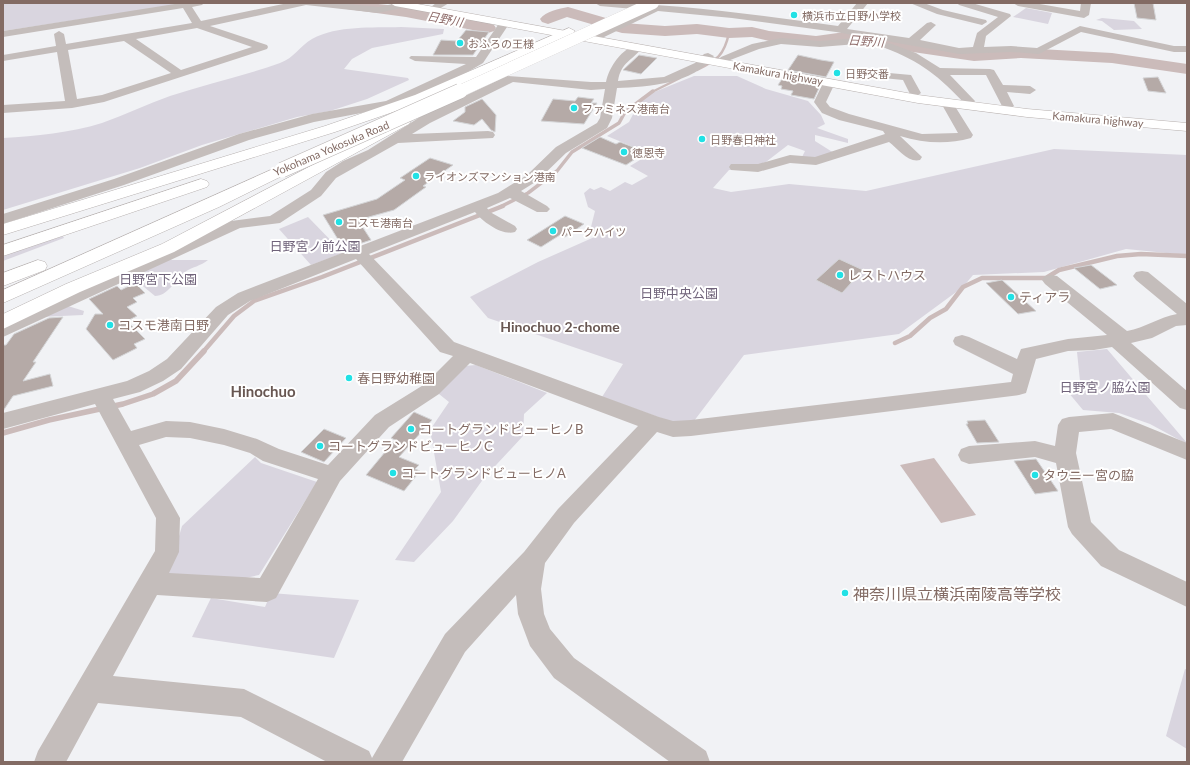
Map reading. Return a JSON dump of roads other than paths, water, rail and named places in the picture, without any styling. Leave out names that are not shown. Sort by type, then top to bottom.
[{"type":"main road","points":[[3,251],[275,164],[382,113],[424,99],[637,3]]},
{"type":"main road","name":"Kamakura highway","points":[[405,4],[440,5],[565,33]]},
{"type":"main road","name":"Kamakura highway","points":[[405,4],[504,24],[591,36],[829,83],[946,103],[1053,116],[1187,126]]},
{"type":"main road","name":"Yokohama Yokosuka Road","points":[[3,268],[429,106],[654,6]]},
{"type":"main road","points":[[3,230],[131,189],[187,174],[330,129],[420,98],[565,33]]},
{"type":"main road","points":[[3,322],[73,288],[168,248],[410,118],[591,36]]},
{"type":"main road","name":"Kamakura highway","points":[[591,36],[636,48],[713,59],[969,101],[1008,106],[1187,121]]},
{"type":"main road","points":[[3,297],[224,199],[275,164]]},
{"type":"main road","name":"Yokohama Yokosuka Road","points":[[3,280],[275,164]]},
{"type":"main road","points":[[3,238],[138,193],[187,174]]},
{"type":"main road","points":[[3,308],[54,283],[222,220]]},
{"type":"street","points":[[3,34],[200,3]]},
{"type":"street","points":[[3,58],[198,25],[302,3]]},
{"type":"street","points":[[309,3],[378,10],[405,4]]},
{"type":"street","points":[[600,3],[654,6],[732,15],[841,30],[840,32],[873,39],[911,42],[959,51],[978,49],[1039,51],[1080,29],[1174,49],[1187,49]]},
{"type":"street","points":[[841,30],[857,8],[863,3]]},
{"type":"street","points":[[915,3],[940,12],[997,25]]},
{"type":"street","points":[[962,3],[1006,16],[997,25],[990,36],[980,37],[978,49]]},
{"type":"street","points":[[1018,3],[1084,15],[1086,3]]},
{"type":"street","points":[[3,109],[72,104],[104,98],[263,47],[198,25],[186,6]]},
{"type":"street","points":[[591,36],[616,27],[654,6]]},
{"type":"street","points":[[3,219],[119,182],[244,137],[312,118],[389,104],[462,71],[479,61],[504,24]]},
{"type":"street","points":[[58,25],[72,104]]},
{"type":"street","points":[[911,42],[932,25]]},
{"type":"street","points":[[126,37],[180,74]]},
{"type":"street","points":[[3,331],[68,299],[237,224],[274,220],[316,193],[331,175],[348,164],[373,153],[391,139],[428,118],[511,78],[553,84],[613,86],[667,80],[713,59],[756,46],[781,41],[820,44],[873,39],[898,49],[937,71],[949,79],[969,101]]},
{"type":"street","points":[[3,421],[105,404],[133,387],[156,376],[174,364],[222,311],[234,302],[260,289],[363,257],[517,195],[532,178],[556,165],[570,143],[600,131],[606,118],[613,86],[613,77],[617,68],[627,55],[636,48]]},
{"type":"street","points":[[415,58],[479,61]]},
{"type":"street","points":[[937,71],[995,72],[998,88],[1008,106]]},
{"type":"street","points":[[867,74],[907,78],[915,93]]},
{"type":"street","points":[[829,83],[820,102],[826,110],[889,133],[922,138],[955,138],[966,135],[946,103]]},
{"type":"street","points":[[998,88],[1030,90]]},
{"type":"street","points":[[889,133],[915,157]]},
{"type":"street","points":[[736,167],[758,168],[790,159],[816,161],[889,133]]},
{"type":"street","points":[[391,139],[488,135]]},
{"type":"street","points":[[517,195],[542,209]]},
{"type":"street","points":[[481,210],[509,229]]},
{"type":"street","points":[[363,257],[447,347],[652,423],[673,429],[1019,388],[1028,354],[1068,345],[1094,344],[1145,334],[1172,321],[1187,319]]},
{"type":"street","points":[[1142,276],[1187,313]]},
{"type":"street","points":[[1051,280],[1119,338],[1187,403]]},
{"type":"street","points":[[962,342],[1024,371]]},
{"type":"street","points":[[150,583],[267,590],[332,475],[382,421],[432,388],[467,354]]},
{"type":"street","points":[[49,762],[167,552],[168,518],[105,404]]},
{"type":"street","points":[[1187,452],[1113,420],[1069,425],[1065,453],[1080,527],[1110,558],[1187,595]]},
{"type":"street","points":[[385,762],[455,643],[470,625],[533,560],[566,516],[652,423]]},
{"type":"street","points":[[126,441],[166,429],[190,430],[224,437],[257,447],[270,455],[332,475]]},
{"type":"street","points":[[969,455],[1034,448],[1066,457]]},
{"type":"street","points":[[533,560],[528,589],[531,614],[540,637],[564,668],[695,762]]},
{"type":"street","points":[[91,688],[244,703],[358,762]]},
{"type":"waterway","name":"日野川","points":[[332,3],[406,12],[488,28]]},
{"type":"waterway","name":"日野川","points":[[548,19],[568,12],[622,28],[665,31],[697,29],[729,33],[752,32],[769,36],[816,41],[845,37],[974,56],[1021,53],[1112,58],[1187,69]]},
{"type":"waterway","points":[[697,70],[715,60],[719,56],[725,47],[729,33]]},
{"type":"waterway","points":[[652,92],[680,78]]},
{"type":"waterway","points":[[500,207],[528,193],[557,171],[572,152],[619,123],[625,112],[653,91]]},
{"type":"waterway","points":[[203,352],[234,316],[254,301],[322,277],[503,206]]},
{"type":"waterway","points":[[895,343],[910,336],[930,318],[946,309],[963,287],[982,278],[1046,278],[1059,270],[1117,256],[1141,254],[1187,256]]},
{"type":"waterway","points":[[3,433],[49,420],[123,404],[153,394],[176,381],[204,351]]},
{"type":"place","name":"横浜市立日野小学校","points":[[794,15]]},
{"type":"place","name":"おふろの王様","points":[[460,43]]},
{"type":"place","name":"日野交番","points":[[837,73]]},
{"type":"place","name":"ファミネス港南台","points":[[574,108]]},
{"type":"place","name":"日野春日神社","points":[[702,139]]},
{"type":"place","name":"徳恩寺","points":[[624,152]]},
{"type":"place","name":"ライオンズマンション港南","points":[[416,176]]},
{"type":"place","name":"コスモ港南台","points":[[339,222]]},
{"type":"place","name":"パークハイツ","points":[[553,231]]},
{"type":"place","name":"レストハウス","points":[[840,275]]},
{"type":"place","name":"ティアラ","points":[[1011,297]]},
{"type":"place","name":"コスモ港南日野","points":[[110,325]]},
{"type":"place","name":"春日野幼稚園","points":[[349,378]]},
{"type":"place","name":"コートグランドビューヒノB","points":[[411,429]]},
{"type":"place","name":"コートグランドビューヒノC","points":[[320,446]]},
{"type":"place","name":"コートグランドビューヒノA","points":[[393,473]]},
{"type":"place","name":"タウニー宮の脇","points":[[1035,475]]},
{"type":"place","name":"神奈川県立横浜南陵高等学校","points":[[845,593]]},
{"type":"district","name":"Hinochuo 2-chome","points":[[560,326]]},
{"type":"district","name":"Hinochuo","points":[[263,391]]},
{"type":"park label","name":"日野宮ノ前公園","points":[[315,246]]},
{"type":"park label","name":"日野宮下公園","points":[[158,279]]},
{"type":"park label","name":"日野中央公園","points":[[679,293]]},
{"type":"park label","name":"日野宮ノ脇公園","points":[[1105,387]]}]
